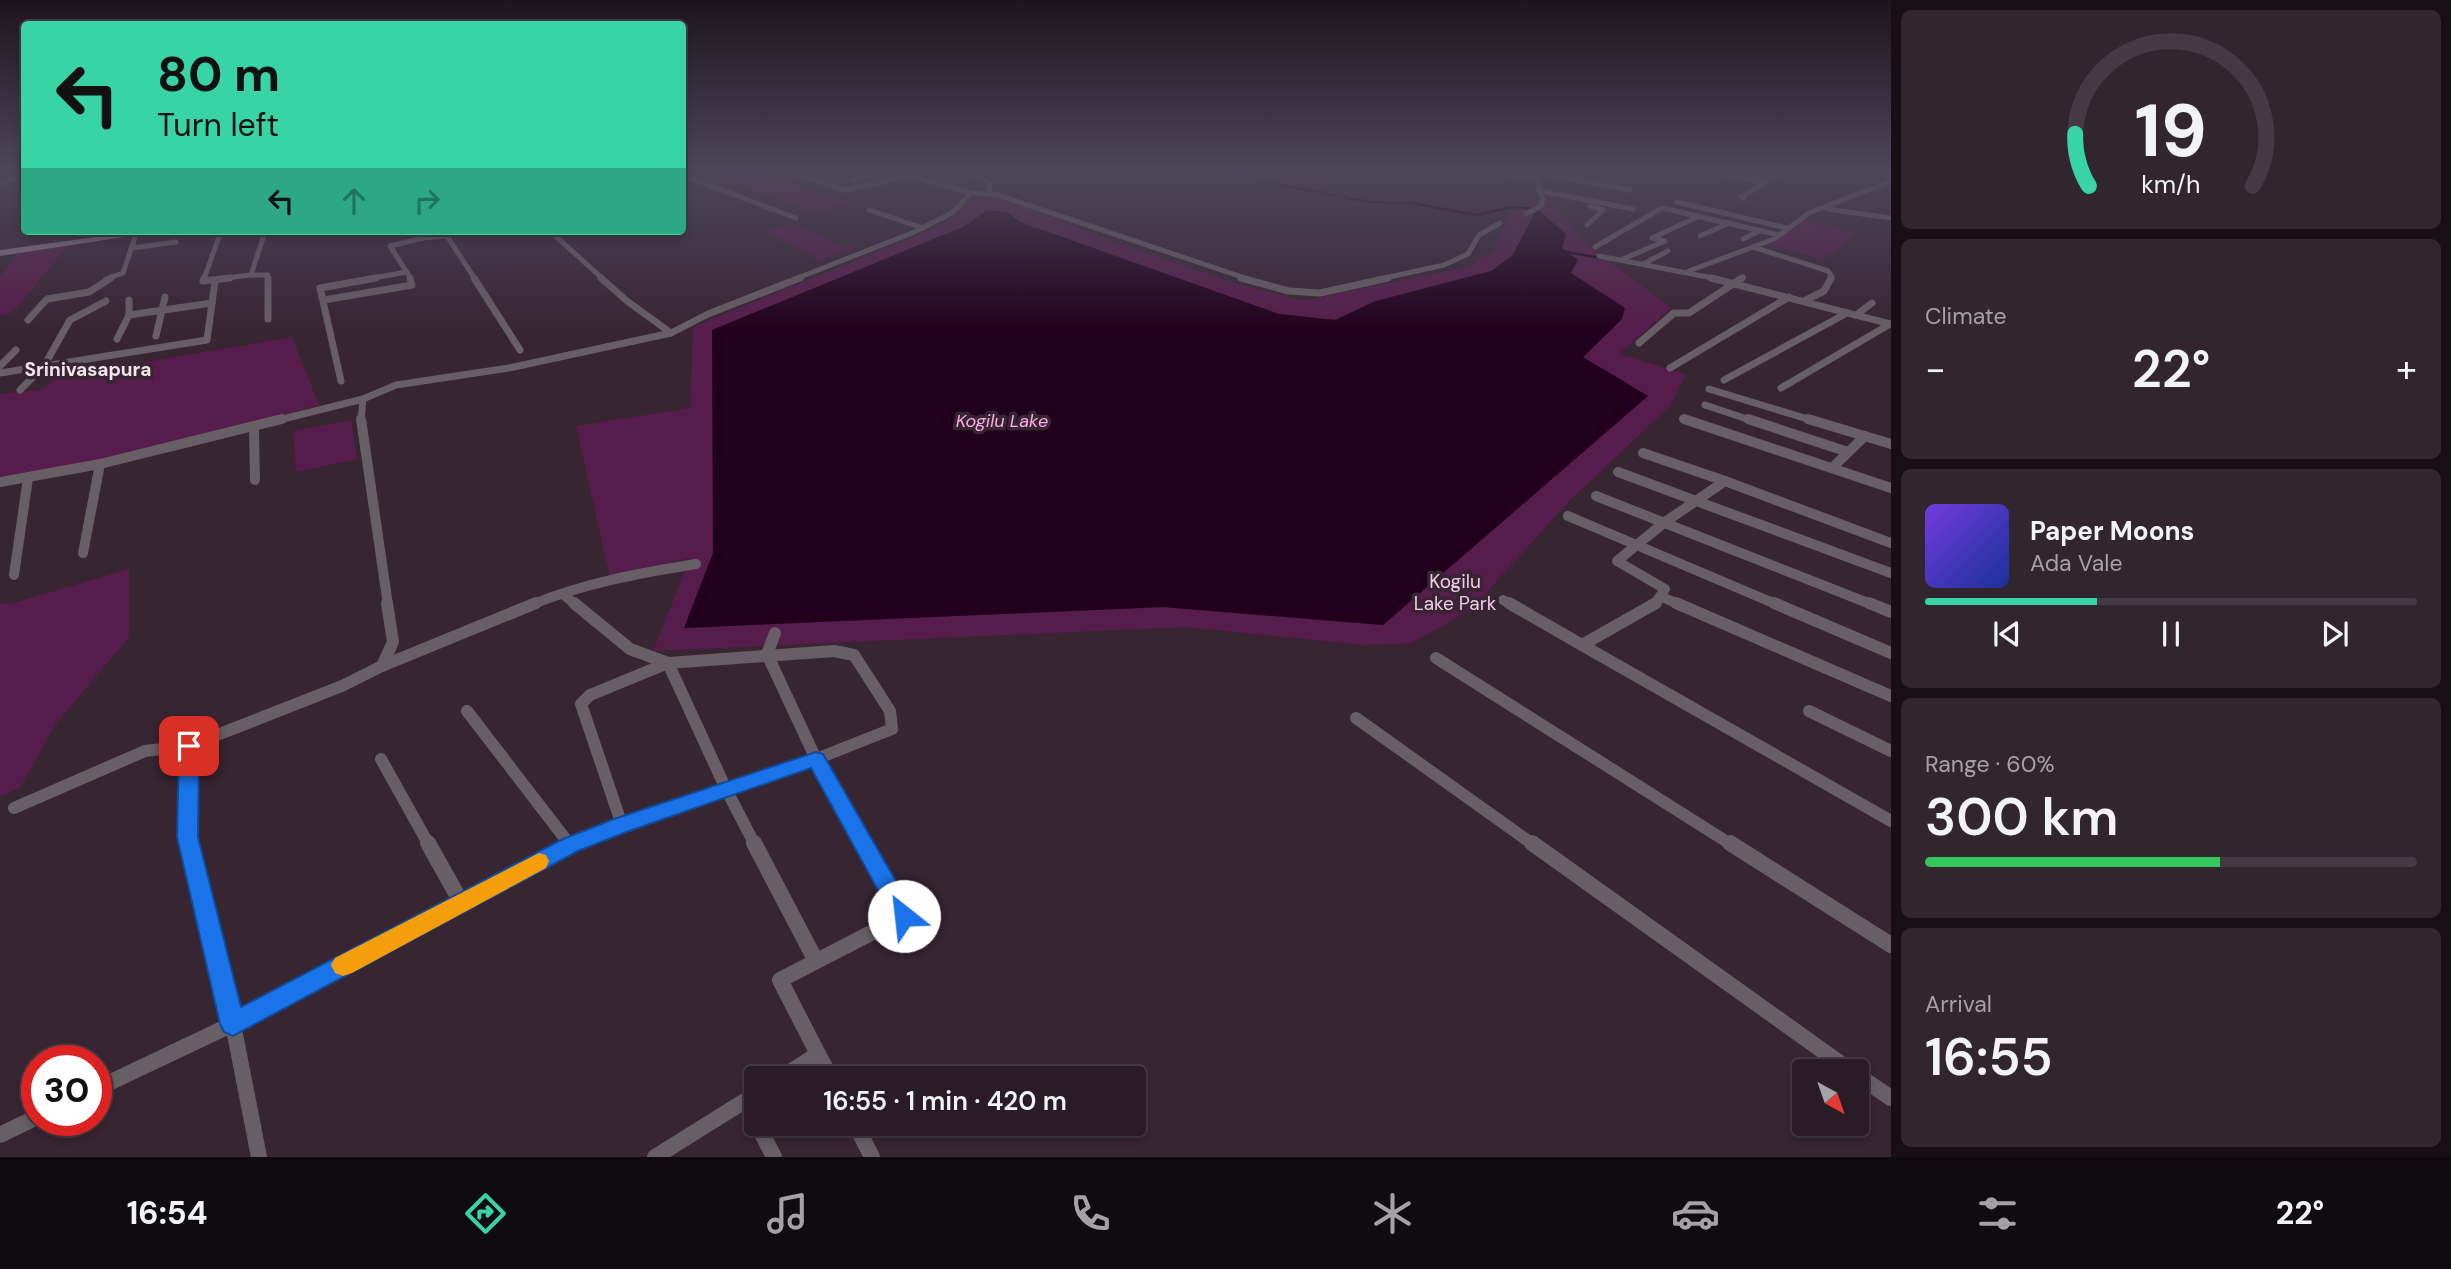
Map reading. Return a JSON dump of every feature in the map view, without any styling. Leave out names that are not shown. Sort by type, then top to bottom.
[{"type":"main road","points":[[0,251],[116,235]]},
{"type":"street","points":[[911,224],[923,228]]},
{"type":"street","points":[[0,482],[100,464],[254,427],[363,399],[396,385],[509,369],[671,333],[708,314],[849,260],[931,224]]},
{"type":"street","points":[[1083,224],[1232,275],[1301,293],[1320,293],[1444,265],[1468,254],[1479,235],[1498,224]]},
{"type":"street","points":[[1595,247],[1633,224]]},
{"type":"street","points":[[1623,259],[1665,241],[1652,237],[1681,224]]},
{"type":"street","points":[[1700,236],[1727,224]]},
{"type":"street","points":[[1733,224],[1779,235]]},
{"type":"street","points":[[1770,224],[1787,228]]},
{"type":"street","points":[[1686,272],[1753,247],[1779,235],[1793,224]]},
{"type":"street","points":[[1743,239],[1759,231]]},
{"type":"street","points":[[28,320],[47,299],[89,292],[102,281],[123,273],[137,235]]},
{"type":"street","points":[[219,235],[202,280],[268,275],[268,319]]},
{"type":"street","points":[[251,275],[264,235]]},
{"type":"street","points":[[554,235],[627,301],[671,333]]},
{"type":"street","points":[[324,300],[412,285],[390,246],[398,242],[447,236],[520,350]]},
{"type":"street","points":[[132,248],[176,242]]},
{"type":"street","points":[[1753,247],[1828,271],[1832,276],[1824,291],[1804,301]]},
{"type":"street","points":[[1643,264],[1668,251]]},
{"type":"street","points":[[1599,256],[1686,272],[1891,324]]},
{"type":"street","points":[[341,380],[320,288],[407,272]]},
{"type":"street","points":[[1639,343],[1674,313],[1689,313],[1743,277]]},
{"type":"street","points":[[0,373],[207,340],[215,281]]},
{"type":"street","points":[[156,336],[165,297]]},
{"type":"street","points":[[1670,368],[1789,297]]},
{"type":"street","points":[[129,300],[127,311],[130,315]]},
{"type":"street","points":[[20,390],[44,366],[71,320],[106,301]]},
{"type":"street","points":[[130,315],[212,303]]},
{"type":"street","points":[[1724,380],[1872,303]]},
{"type":"street","points":[[117,340],[130,315]]},
{"type":"street","points":[[1781,388],[1891,324]]},
{"type":"street","points":[[0,366],[16,350]]},
{"type":"street","points":[[1709,388],[1891,444]]},
{"type":"street","points":[[363,399],[360,413],[393,642],[382,666]]},
{"type":"street","points":[[1705,405],[1849,452]]},
{"type":"street","points":[[1684,419],[1891,488]]},
{"type":"street","points":[[254,427],[255,480]]},
{"type":"street","points":[[1832,468],[1865,436]]},
{"type":"street","points":[[1643,453],[1891,543]]},
{"type":"street","points":[[83,553],[100,464]]},
{"type":"street","points":[[1618,472],[1891,573]]},
{"type":"street","points":[[13,575],[28,478]]},
{"type":"street","points":[[1582,645],[1653,606],[1662,597],[1665,589],[1617,561],[1725,481]]},
{"type":"street","points":[[1596,496],[1891,612]]},
{"type":"street","points":[[1568,516],[1891,653]]},
{"type":"street","points":[[14,807],[145,751],[189,746],[342,686],[382,666],[558,594],[644,572],[696,564]]},
{"type":"street","points":[[565,596],[630,649],[668,663],[726,789],[816,961]]},
{"type":"street","points":[[1662,597],[1891,696]]},
{"type":"street","points":[[1503,600],[1891,821]]},
{"type":"street","points":[[775,633],[767,654],[816,759],[904,916],[780,979],[824,1066]]},
{"type":"street","points":[[112,1081],[233,1024],[570,845],[816,759],[892,729],[890,711],[854,656],[834,651],[668,663],[590,695],[582,704],[622,825]]},
{"type":"street","points":[[1436,658],[1891,945]]},
{"type":"street","points":[[467,711],[570,845]]},
{"type":"street","points":[[1809,711],[1891,751]]},
{"type":"street","points":[[1356,719],[1835,1059]]},
{"type":"street","points":[[189,746],[188,837],[233,1024],[258,1157]]},
{"type":"street","points":[[381,759],[461,902]]},
{"type":"street","points":[[800,1066],[818,1054]]},
{"type":"street","points":[[1869,1083],[1891,1098]]},
{"type":"street","points":[[655,1157],[744,1102]]},
{"type":"street","points":[[0,1135],[21,1125]]},
{"type":"street","points":[[764,1136],[774,1157]]},
{"type":"street","points":[[861,1136],[872,1157]]},
{"type":"green space","points":[[792,224],[854,250],[820,260],[763,231]]},
{"type":"green space","name":"Kogilu Lake Park","points":[[942,224],[968,224],[713,553],[685,628],[1163,607],[1383,625],[1583,357],[1622,319],[1570,273],[1562,248],[1546,224],[1570,224],[1589,246],[1671,308],[1619,354],[1686,374],[1671,405],[1567,503],[1472,609],[1412,643],[1365,645],[1186,627],[653,651],[690,558],[610,578],[576,426],[690,408],[693,327]]},
{"type":"green space","points":[[1026,224],[1068,224],[1241,285],[1304,301],[1470,266],[1493,251],[1505,224],[1529,224],[1512,256],[1491,271],[1376,301],[1335,320],[1279,314]]},
{"type":"green space","points":[[1798,224],[1820,224],[1857,233],[1824,259],[1769,245]]},
{"type":"green space","points":[[68,246],[12,313],[0,315],[0,277],[18,253]]},
{"type":"green space","points":[[292,337],[319,405],[121,456],[0,477],[0,394],[41,390],[57,377]]},
{"type":"green space","points":[[351,420],[357,459],[296,472],[293,431]]},
{"type":"green space","points":[[129,569],[129,637],[55,725],[20,788],[0,797],[0,603],[10,604]]},
{"type":"water","name":"Kogilu Lake","points":[[968,224],[1026,224],[1279,314],[1335,320],[1376,301],[1491,271],[1512,256],[1529,224],[1554,224],[1566,234],[1562,248],[1578,260],[1571,273],[1625,308],[1622,319],[1583,357],[1648,396],[1383,625],[1163,607],[684,628],[713,553],[712,330]]},
{"type":"waterway","points":[[1561,251],[1601,258]]},
{"type":"slow traffic","points":[[343,965],[539,861]]},
{"type":"district","name":"Srinivasapura","points":[[88,369]]},
{"type":"route","points":[[189,746],[188,837],[233,1024],[570,845],[816,759],[904,916]]}]
